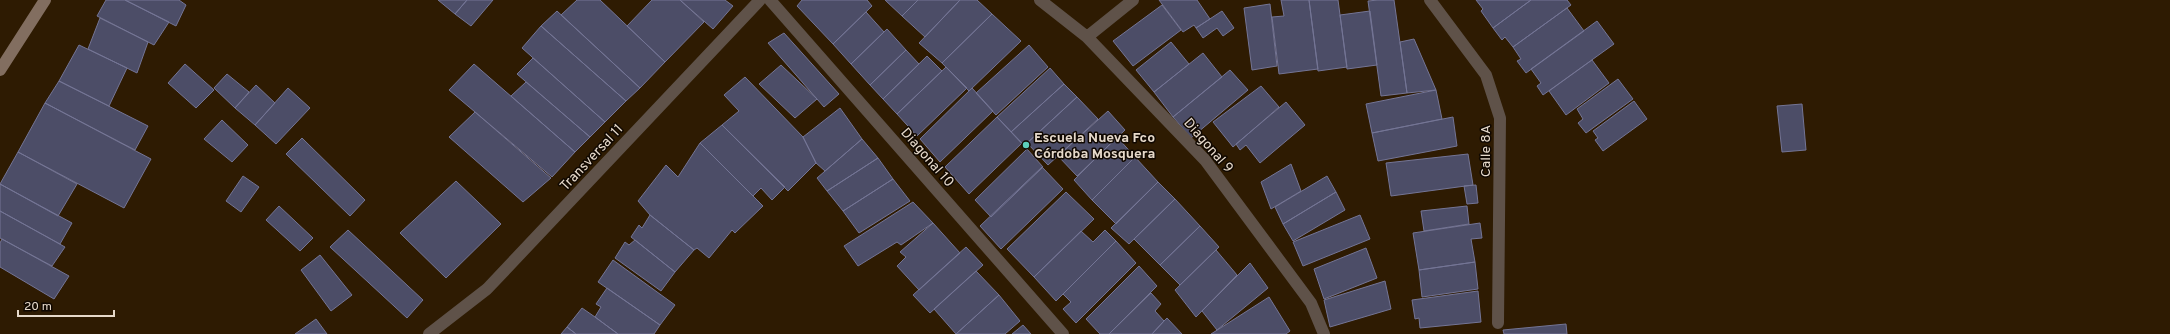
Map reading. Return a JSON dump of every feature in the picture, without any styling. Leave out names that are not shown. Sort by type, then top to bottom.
[{"type":"main road","points":[[0,70],[45,0]]},
{"type":"street","name":"Transversal 11","points":[[437,332],[487,289],[760,0]]},
{"type":"street","name":"Diagonal 10","points":[[770,0],[1063,334]]},
{"type":"street","name":"Diagonal 9","points":[[1040,0],[1087,37],[1206,160],[1311,303],[1324,334]]},
{"type":"street","points":[[1087,37],[1133,0]]},
{"type":"street","name":"Calle 8A","points":[[1430,0],[1486,75],[1500,118],[1498,323]]},
{"type":"building","points":[[106,0],[125,0],[169,22],[154,45],[97,16]]},
{"type":"building","points":[[125,0],[179,0],[186,5],[176,26]]},
{"type":"building","points":[[438,0],[467,0],[455,14]]},
{"type":"building","points":[[467,0],[493,0],[471,26],[455,14]]},
{"type":"building","points":[[577,0],[600,0],[665,62],[640,88],[561,15]]},
{"type":"building","points":[[652,0],[680,0],[704,22],[665,62],[627,26]]},
{"type":"building","points":[[680,0],[725,0],[733,6],[713,29]]},
{"type":"building","points":[[802,0],[867,0],[872,6],[833,44],[797,6]]},
{"type":"building","points":[[885,0],[918,0],[902,16]]},
{"type":"building","points":[[918,0],[960,0],[925,37],[902,16]]},
{"type":"building","points":[[960,0],[977,0],[992,14],[942,63],[919,43]]},
{"type":"building","points":[[1159,0],[1197,0],[1210,19],[1196,28],[1194,25],[1183,32]]},
{"type":"building","points":[[1281,0],[1309,0],[1318,69],[1279,74],[1272,17],[1284,16]]},
{"type":"building","points":[[1309,0],[1338,0],[1347,67],[1318,71]]},
{"type":"building","points":[[1394,0],[1407,93],[1381,96],[1368,1]]},
{"type":"building","points":[[1476,0],[1531,0],[1493,28],[1481,11],[1483,9]]},
{"type":"building","points":[[1531,0],[1567,0],[1571,5],[1513,47],[1505,37],[1502,40],[1493,28]]},
{"type":"building","points":[[1270,4],[1277,66],[1252,70],[1244,8]]},
{"type":"building","points":[[1162,5],[1181,30],[1133,66],[1113,41]]},
{"type":"building","points":[[1567,8],[1584,31],[1526,73],[1517,61],[1521,59],[1513,47]]},
{"type":"building","points":[[557,11],[640,88],[626,101],[541,26]]},
{"type":"building","points":[[1222,11],[1234,28],[1223,36],[1217,28],[1203,38],[1196,28]]},
{"type":"building","points":[[1370,11],[1377,65],[1347,69],[1340,15]]},
{"type":"building","points":[[866,12],[884,32],[851,64],[833,44]]},
{"type":"building","points":[[992,14],[1021,41],[969,91],[942,63]]},
{"type":"building","points":[[100,18],[148,42],[137,73],[88,49]]},
{"type":"building","points":[[1597,21],[1614,44],[1543,95],[1537,86],[1541,83],[1531,69]]},
{"type":"building","points":[[541,26],[626,101],[605,122],[522,48]]},
{"type":"building","points":[[887,29],[906,50],[870,85],[851,64]]},
{"type":"building","points":[[784,33],[839,94],[824,107],[768,43]]},
{"type":"building","points":[[1414,39],[1436,90],[1407,93],[1400,42]]},
{"type":"building","points":[[1171,42],[1189,64],[1154,92],[1136,70]]},
{"type":"building","points":[[79,45],[127,68],[109,106],[59,81]]},
{"type":"building","points":[[1029,45],[1048,67],[996,115],[976,93]]},
{"type":"building","points":[[906,50],[919,64],[883,99],[870,85]]},
{"type":"building","points":[[1203,53],[1222,77],[1173,117],[1154,92]]},
{"type":"building","points":[[927,56],[942,71],[897,114],[883,99]]},
{"type":"building","points":[[533,58],[605,122],[590,137],[517,74]]},
{"type":"building","points":[[1592,60],[1609,83],[1566,115],[1549,91]]},
{"type":"building","points":[[185,64],[214,90],[196,108],[168,83]]},
{"type":"building","points":[[474,64],[575,152],[552,177],[449,90]]},
{"type":"building","points":[[781,65],[817,99],[795,118],[759,84]]},
{"type":"building","points":[[946,67],[967,88],[917,136],[897,114]]},
{"type":"building","points":[[1050,68],[1064,84],[1011,132],[997,117]]},
{"type":"building","points":[[1230,70],[1248,90],[1191,138],[1173,117]]},
{"type":"building","points":[[227,74],[249,92],[235,108],[214,88]]},
{"type":"building","points":[[745,77],[803,137],[816,163],[788,191],[722,125],[739,111],[724,95]]},
{"type":"building","points":[[1618,79],[1633,99],[1586,133],[1578,123],[1583,119],[1577,109]]},
{"type":"building","points":[[59,81],[148,126],[135,150],[45,103]]},
{"type":"building","points":[[526,82],[590,137],[575,152],[511,96]]},
{"type":"building","points":[[1064,84],[1077,97],[1024,146],[1011,132]]},
{"type":"building","points":[[256,85],[275,103],[255,125],[235,108]]},
{"type":"building","points":[[1261,86],[1279,107],[1233,147],[1213,122]]},
{"type":"building","points":[[288,88],[310,108],[276,144],[255,125]]},
{"type":"building","points":[[972,88],[993,111],[940,162],[920,139]]},
{"type":"building","points":[[1436,90],[1442,119],[1372,133],[1366,104]]},
{"type":"building","points":[[1077,97],[1098,119],[1048,165],[1027,143]]},
{"type":"building","points":[[1634,101],[1647,119],[1603,151],[1595,140],[1598,138],[1593,131]]},
{"type":"building","points":[[1286,102],[1305,125],[1260,163],[1246,145],[1240,150],[1236,144]]},
{"type":"building","points":[[45,103],[151,159],[124,208],[18,152]]},
{"type":"building","points":[[1802,104],[1806,150],[1782,152],[1777,106]]},
{"type":"building","points":[[840,108],[862,139],[825,171],[816,163],[803,137]]},
{"type":"building","points":[[1108,111],[1125,130],[1077,176],[1058,156]]},
{"type":"building","points":[[475,112],[551,178],[523,202],[449,137]]},
{"type":"building","points":[[997,117],[1022,143],[969,194],[945,167]]},
{"type":"building","points":[[1453,117],[1457,146],[1378,161],[1372,133]]},
{"type":"building","points":[[222,120],[248,145],[232,162],[204,139]]},
{"type":"building","points":[[722,125],[785,187],[772,200],[761,188],[753,196],[700,143]]},
{"type":"building","points":[[1117,137],[1135,157],[1092,200],[1074,180]]},
{"type":"building","points":[[302,138],[365,200],[350,216],[286,154]]},
{"type":"building","points":[[862,139],[878,158],[827,191],[817,178]]},
{"type":"building","points":[[700,143],[763,206],[735,233],[732,230],[709,258],[697,248],[694,250],[650,215],[638,201],[666,165],[678,177]]},
{"type":"building","points":[[1027,149],[1043,167],[991,217],[975,200]]},
{"type":"building","points":[[18,152],[77,184],[58,216],[0,184]]},
{"type":"building","points":[[1468,154],[1473,185],[1391,196],[1386,163]]},
{"type":"building","points":[[1135,157],[1158,182],[1116,224],[1092,200]]},
{"type":"building","points":[[878,158],[893,179],[843,211],[827,191]]},
{"type":"building","points":[[1291,164],[1301,191],[1271,209],[1261,182]]},
{"type":"building","points":[[1042,167],[1063,189],[1001,249],[980,226]]},
{"type":"building","points":[[243,176],[259,187],[241,212],[226,201]]},
{"type":"building","points":[[1327,176],[1336,192],[1283,224],[1275,207]]},
{"type":"building","points":[[893,179],[910,201],[859,233],[843,211]]},
{"type":"building","points":[[456,181],[501,224],[446,278],[400,233]]},
{"type":"building","points":[[1158,182],[1175,199],[1129,244],[1111,228]]},
{"type":"building","points":[[0,184],[72,223],[60,244],[0,211]]},
{"type":"building","points":[[1476,185],[1478,203],[1467,204],[1464,186]]},
{"type":"building","points":[[1066,192],[1094,219],[1034,277],[1007,249]]},
{"type":"building","points":[[1336,192],[1345,210],[1293,241],[1283,224]]},
{"type":"building","points":[[1175,199],[1200,226],[1160,265],[1134,239]]},
{"type":"building","points":[[913,202],[933,223],[901,245],[897,242],[858,266],[844,246]]},
{"type":"building","points":[[279,206],[313,238],[300,251],[266,220]]},
{"type":"building","points":[[1467,206],[1469,224],[1424,231],[1421,211]]},
{"type":"building","points":[[0,211],[65,247],[52,266],[0,238]]},
{"type":"building","points":[[650,215],[694,250],[675,272],[631,237],[639,225],[642,228]]},
{"type":"building","points":[[1360,215],[1370,239],[1303,266],[1293,242]]},
{"type":"building","points":[[933,223],[960,253],[919,290],[897,266],[906,257],[900,252]]},
{"type":"building","points":[[1480,223],[1482,238],[1471,239],[1475,262],[1419,270],[1413,233]]},
{"type":"building","points":[[1200,226],[1219,247],[1180,285],[1160,265]]},
{"type":"building","points":[[348,230],[423,300],[407,318],[330,247]]},
{"type":"building","points":[[1105,230],[1116,241],[1056,301],[1034,277],[1081,231],[1093,242]]},
{"type":"building","points":[[2,239],[69,276],[54,299],[0,267],[0,243]]},
{"type":"building","points":[[635,240],[675,272],[661,291],[615,258],[625,242],[629,245]]},
{"type":"building","points":[[1116,241],[1136,263],[1076,323],[1063,309],[1071,302],[1063,294]]},
{"type":"building","points":[[966,247],[983,265],[930,313],[913,295]]},
{"type":"building","points":[[1366,248],[1377,278],[1324,299],[1314,269]]},
{"type":"building","points":[[1216,250],[1237,275],[1196,317],[1175,290]]},
{"type":"building","points":[[320,255],[352,295],[331,311],[301,270]]},
{"type":"building","points":[[613,260],[675,305],[660,325],[598,282]]},
{"type":"building","points":[[1475,262],[1478,289],[1422,297],[1419,270]]},
{"type":"building","points":[[1250,263],[1268,288],[1217,330],[1202,311]]},
{"type":"building","points":[[1139,266],[1157,286],[1109,334],[1100,334],[1086,319]]},
{"type":"building","points":[[976,271],[999,295],[956,334],[934,309]]},
{"type":"building","points":[[1385,281],[1391,309],[1330,327],[1324,300]]},
{"type":"building","points":[[607,288],[660,325],[654,334],[618,334],[595,317],[601,307],[596,304]]},
{"type":"building","points":[[1478,291],[1481,322],[1420,328],[1419,318],[1415,319],[1412,300]]},
{"type":"building","points":[[1151,293],[1161,304],[1155,311],[1164,321],[1152,334],[1109,334]]},
{"type":"building","points":[[999,295],[1020,321],[1005,334],[956,334]]},
{"type":"building","points":[[1269,297],[1290,331],[1286,334],[1211,334]]},
{"type":"building","points":[[582,308],[618,334],[576,334],[567,327]]},
{"type":"building","points":[[1167,318],[1182,334],[1152,334],[1164,321]]},
{"type":"building","points":[[316,319],[327,334],[295,334]]},
{"type":"building","points":[[1566,324],[1567,334],[1504,334],[1503,330]]},
{"type":"building","points":[[1023,325],[1031,334],[1012,334]]},
{"type":"building","points":[[567,327],[576,334],[561,334]]},
{"type":"place","name":"Escuela Nueva Fco Córdoba Mosquera","points":[[1026,145]]}]
